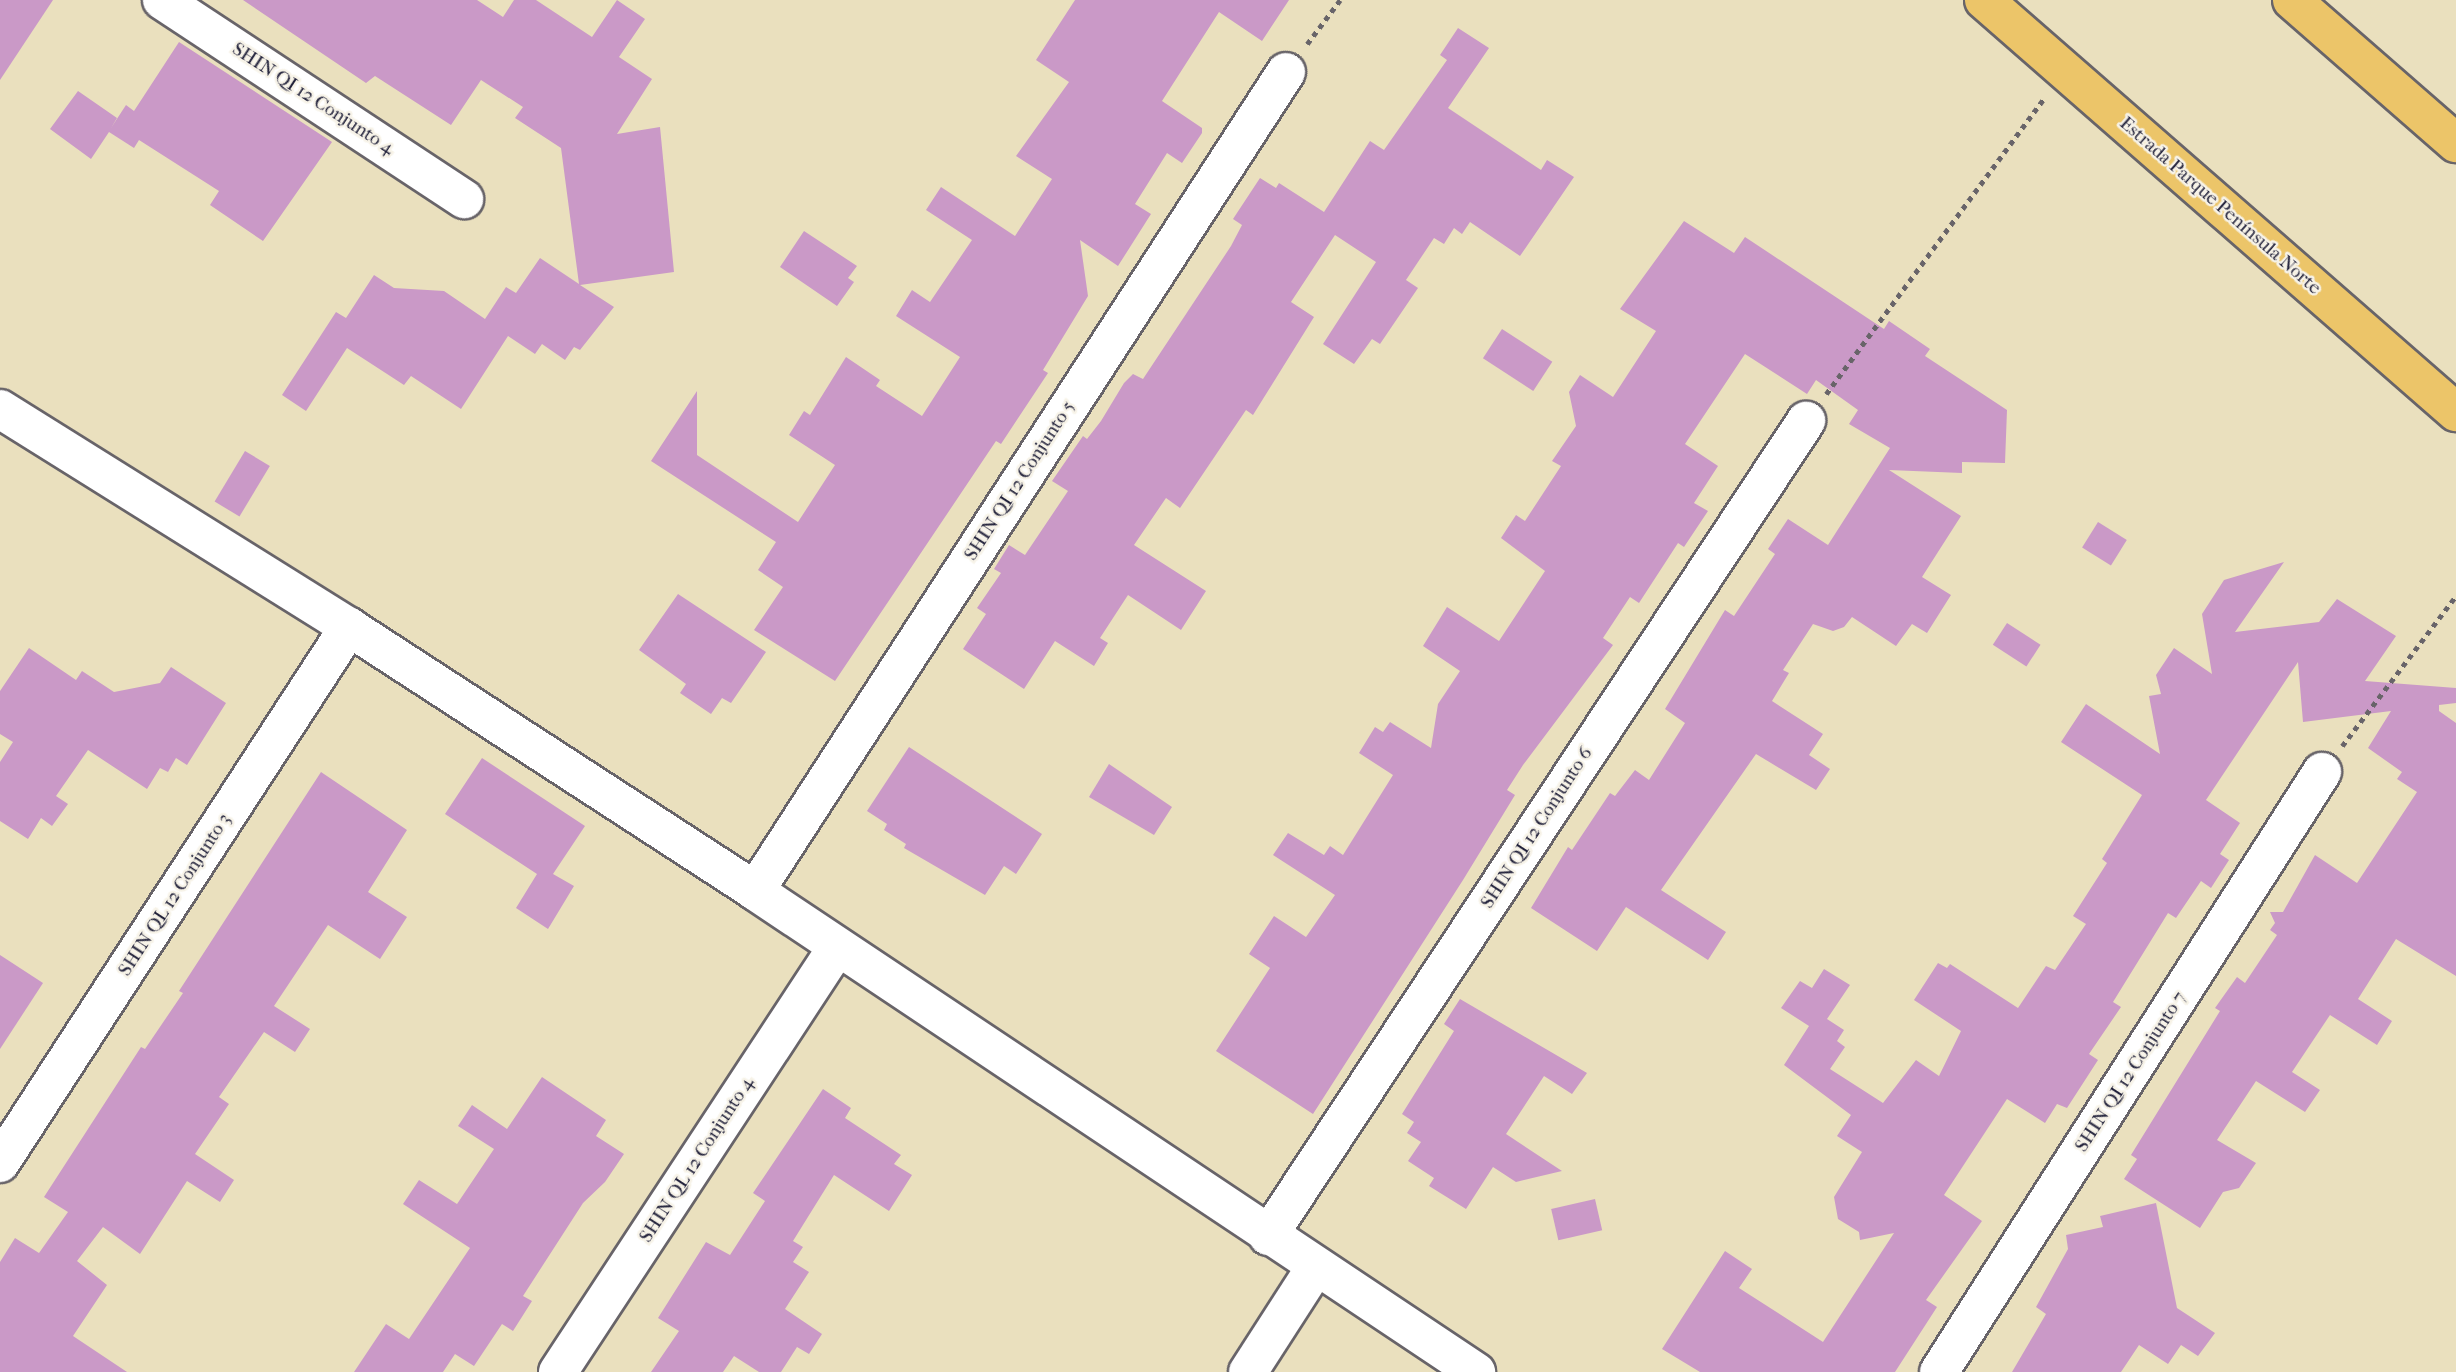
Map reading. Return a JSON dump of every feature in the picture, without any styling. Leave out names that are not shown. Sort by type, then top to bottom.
[{"type":"main road","name":"Estrada Parque Península Norte","points":[[1984,0],[2456,412]]},
{"type":"main road","points":[[2292,0],[2456,143]]},
{"type":"street","name":"SHIN QI 12 Conjunto 4","points":[[162,0],[464,199]]},
{"type":"street","name":"SHIN QI 12 Conjunto 5","points":[[754,891],[1286,72]]},
{"type":"street","points":[[0,409],[349,627],[754,891],[836,949],[1476,1372]]},
{"type":"street","name":"SHIN QI 12 Conjunto 6","points":[[1268,1236],[1806,421]]},
{"type":"street","name":"SHIN QL 12 Conjunto 3","points":[[0,1163],[349,627]]},
{"type":"street","name":"SHIN QI 12 Conjunto 7","points":[[1939,1372],[2322,772]]},
{"type":"street","name":"SHIN QL 12 Conjunto 4","points":[[558,1372],[836,949]]},
{"type":"street","points":[[1248,1372],[1315,1268]]},
{"type":"path","points":[[1286,72],[1340,0]]},
{"type":"path","points":[[1806,421],[2064,71]]},
{"type":"path","points":[[2322,772],[2456,596]]},
{"type":"building","points":[[0,0],[53,0],[0,80]]},
{"type":"building","points":[[243,0],[477,0],[503,17],[514,0],[536,0],[592,37],[617,0],[645,19],[619,57],[652,79],[617,134],[660,127],[674,272],[580,285],[614,307],[580,350],[574,347],[565,360],[542,344],[535,354],[508,336],[461,409],[411,376],[404,385],[347,348],[306,411],[282,395],[336,312],[346,318],[374,275],[394,288],[444,291],[485,319],[506,287],[516,293],[540,258],[579,284],[561,148],[515,118],[523,107],[481,80],[451,125],[375,76],[366,83]]},
{"type":"building","points":[[1075,0],[1289,0],[1262,41],[1219,12],[1162,101],[1202,128],[1202,133],[1182,163],[1167,153],[1135,204],[1151,214],[1118,266],[1080,240],[1088,296],[1043,370],[1048,373],[1001,444],[996,441],[835,681],[754,630],[783,587],[758,570],[776,542],[651,461],[697,391],[697,455],[798,522],[835,465],[789,435],[804,411],[810,415],[846,357],[880,380],[876,386],[922,416],[960,357],[896,316],[912,290],[930,302],[972,240],[926,210],[941,187],[1015,236],[1052,179],[1016,156],[1069,82],[1036,60]]},
{"type":"building","points":[[1458,28],[1489,48],[1448,108],[1541,170],[1547,160],[1574,177],[1520,256],[1470,222],[1462,234],[1454,228],[1444,244],[1434,238],[1406,280],[1418,288],[1380,344],[1372,339],[1354,364],[1323,344],[1376,262],[1335,235],[1291,302],[1314,317],[1253,415],[1246,410],[1180,508],[1166,498],[1134,545],[1206,591],[1181,630],[1128,595],[1100,638],[1108,643],[1094,666],[1055,641],[1024,689],[963,649],[986,614],[977,608],[1001,573],[994,569],[1009,545],[1025,555],[1068,491],[1052,481],[1083,436],[1087,439],[1101,421],[1124,383],[1133,374],[1143,379],[1231,246],[1242,225],[1233,219],[1260,178],[1276,188],[1279,183],[1324,212],[1370,141],[1384,150],[1447,60],[1440,55]]},
{"type":"building","points":[[179,42],[332,142],[263,241],[210,205],[219,191],[139,140],[134,148],[109,132],[91,159],[50,129],[78,91],[117,118],[111,128],[126,105],[134,111]]},
{"type":"building","points":[[1684,221],[1734,253],[1745,237],[1884,329],[1889,321],[1930,349],[1925,356],[2007,410],[2005,463],[1962,462],[1962,473],[1889,470],[1961,516],[1922,577],[1951,595],[1927,633],[1912,624],[1896,646],[1852,617],[1844,627],[1833,631],[1813,624],[1783,670],[1789,673],[1772,701],[1823,734],[1809,755],[1830,769],[1816,790],[1756,754],[1661,890],[1726,932],[1708,960],[1626,907],[1597,951],[1531,908],[1568,847],[1572,850],[1610,793],[1615,796],[1635,770],[1649,780],[1685,723],[1665,709],[1725,610],[1734,616],[1775,554],[1768,549],[1788,519],[1828,545],[1890,448],[1849,424],[1858,410],[1816,380],[1807,394],[1745,354],[1685,444],[1718,466],[1694,503],[1708,511],[1684,547],[1678,543],[1639,603],[1630,597],[1603,638],[1613,645],[1507,790],[1515,795],[1313,1114],[1216,1051],[1270,968],[1249,954],[1274,916],[1306,937],[1335,895],[1273,855],[1288,833],[1324,855],[1330,846],[1343,855],[1393,775],[1359,753],[1375,727],[1383,732],[1390,722],[1431,748],[1438,704],[1460,671],[1423,646],[1447,607],[1499,641],[1545,571],[1501,538],[1516,515],[1525,521],[1561,466],[1552,461],[1576,426],[1569,392],[1580,375],[1613,397],[1656,331],[1620,309]]},
{"type":"building","points":[[804,231],[857,266],[848,278],[854,282],[837,306],[780,267]]},
{"type":"building","points":[[1502,329],[1552,362],[1533,391],[1483,358]]},
{"type":"building","points":[[245,451],[270,466],[239,517],[215,502]]},
{"type":"building","points":[[2098,522],[2127,540],[2111,565],[2082,547]]},
{"type":"building","points":[[2284,562],[2235,632],[2319,622],[2337,599],[2396,636],[2365,681],[2456,688],[2456,703],[2439,705],[2439,711],[2456,723],[2456,976],[2396,939],[2358,999],[2392,1021],[2377,1045],[2330,1015],[2292,1072],[2320,1090],[2305,1112],[2256,1081],[2217,1140],[2256,1163],[2239,1188],[2223,1192],[2200,1228],[2124,1179],[2137,1159],[2131,1155],[2220,1011],[2215,1008],[2237,977],[2245,983],[2277,935],[2270,930],[2275,923],[2270,912],[2283,912],[2315,855],[2357,883],[2417,792],[2397,779],[2402,772],[2368,748],[2391,711],[2303,722],[2298,662],[2206,800],[2240,823],[2220,854],[2229,860],[2211,888],[2201,881],[2176,918],[2168,913],[2113,1002],[2121,1007],[2089,1054],[2098,1060],[2067,1108],[2057,1104],[2045,1123],[2007,1099],[1944,1195],[1982,1221],[1926,1300],[1937,1307],[1895,1372],[1700,1372],[1662,1349],[1725,1251],[1752,1269],[1739,1288],[1823,1342],[1894,1233],[1860,1240],[1859,1232],[1838,1219],[1834,1197],[1862,1152],[1837,1136],[1851,1115],[1784,1065],[1809,1026],[1781,1008],[1800,981],[1812,988],[1824,969],[1850,985],[1827,1019],[1844,1030],[1837,1041],[1845,1047],[1830,1069],[1883,1103],[1916,1060],[1939,1076],[1961,1031],[1914,1000],[1938,963],[1947,968],[1950,964],[2018,1008],[2046,966],[2055,970],[2086,924],[2073,916],[2107,863],[2102,859],[2142,795],[2061,742],[2086,704],[2160,754],[2149,696],[2161,694],[2156,675],[2174,648],[2212,674],[2202,614],[2224,580]]},
{"type":"building","points":[[678,594],[766,652],[731,703],[722,698],[711,714],[680,693],[686,684],[639,650]]},
{"type":"building","points":[[2007,623],[2041,645],[2026,667],[1993,645]]},
{"type":"building","points":[[29,648],[76,680],[82,671],[114,692],[160,683],[171,667],[226,703],[187,765],[176,758],[168,772],[160,768],[147,789],[88,750],[56,796],[68,804],[52,826],[41,818],[28,839],[0,821],[0,762],[13,742],[0,734],[0,691]]},
{"type":"building","points":[[909,747],[1042,834],[1016,874],[1004,866],[985,895],[904,848],[906,844],[884,830],[887,824],[867,811]]},
{"type":"building","points":[[482,758],[585,826],[553,874],[574,886],[548,929],[516,908],[537,874],[445,814]]},
{"type":"building","points":[[1109,764],[1172,807],[1154,835],[1089,797]]},
{"type":"building","points":[[321,772],[407,830],[368,892],[407,917],[380,959],[328,925],[274,1006],[310,1029],[295,1052],[264,1032],[219,1097],[229,1104],[195,1154],[234,1180],[220,1202],[187,1181],[140,1254],[103,1227],[77,1261],[107,1285],[73,1336],[127,1372],[0,1372],[0,1262],[15,1238],[39,1253],[68,1212],[44,1197],[141,1047],[145,1049],[183,993],[179,991]]},
{"type":"building","points":[[0,955],[43,983],[0,1049]]},
{"type":"building","points":[[1460,999],[1587,1073],[1572,1094],[1544,1076],[1506,1134],[1562,1171],[1516,1182],[1493,1167],[1466,1209],[1429,1186],[1434,1178],[1408,1161],[1421,1142],[1407,1133],[1414,1122],[1402,1114],[1454,1031],[1444,1024]]},
{"type":"building","points":[[542,1077],[606,1120],[596,1136],[624,1154],[605,1182],[583,1203],[523,1296],[532,1301],[513,1331],[502,1324],[474,1366],[455,1354],[443,1372],[354,1372],[386,1324],[409,1339],[470,1248],[403,1204],[419,1180],[457,1204],[494,1149],[458,1126],[472,1105],[507,1129]]},
{"type":"building","points":[[823,1089],[851,1108],[845,1118],[901,1155],[894,1164],[912,1175],[889,1211],[834,1175],[793,1241],[803,1247],[793,1262],[809,1272],[785,1309],[822,1334],[809,1354],[797,1347],[781,1372],[759,1372],[734,1356],[723,1372],[651,1372],[679,1331],[658,1318],[706,1242],[730,1255],[765,1201],[753,1193]]},
{"type":"building","points":[[1595,1199],[1602,1230],[1558,1240],[1551,1209]]},
{"type":"building","points":[[2156,1203],[2177,1308],[2215,1333],[2198,1356],[2181,1345],[2168,1364],[2139,1345],[2121,1372],[2012,1372],[2046,1314],[2036,1307],[2068,1249],[2066,1235],[2103,1227],[2100,1216]]}]
